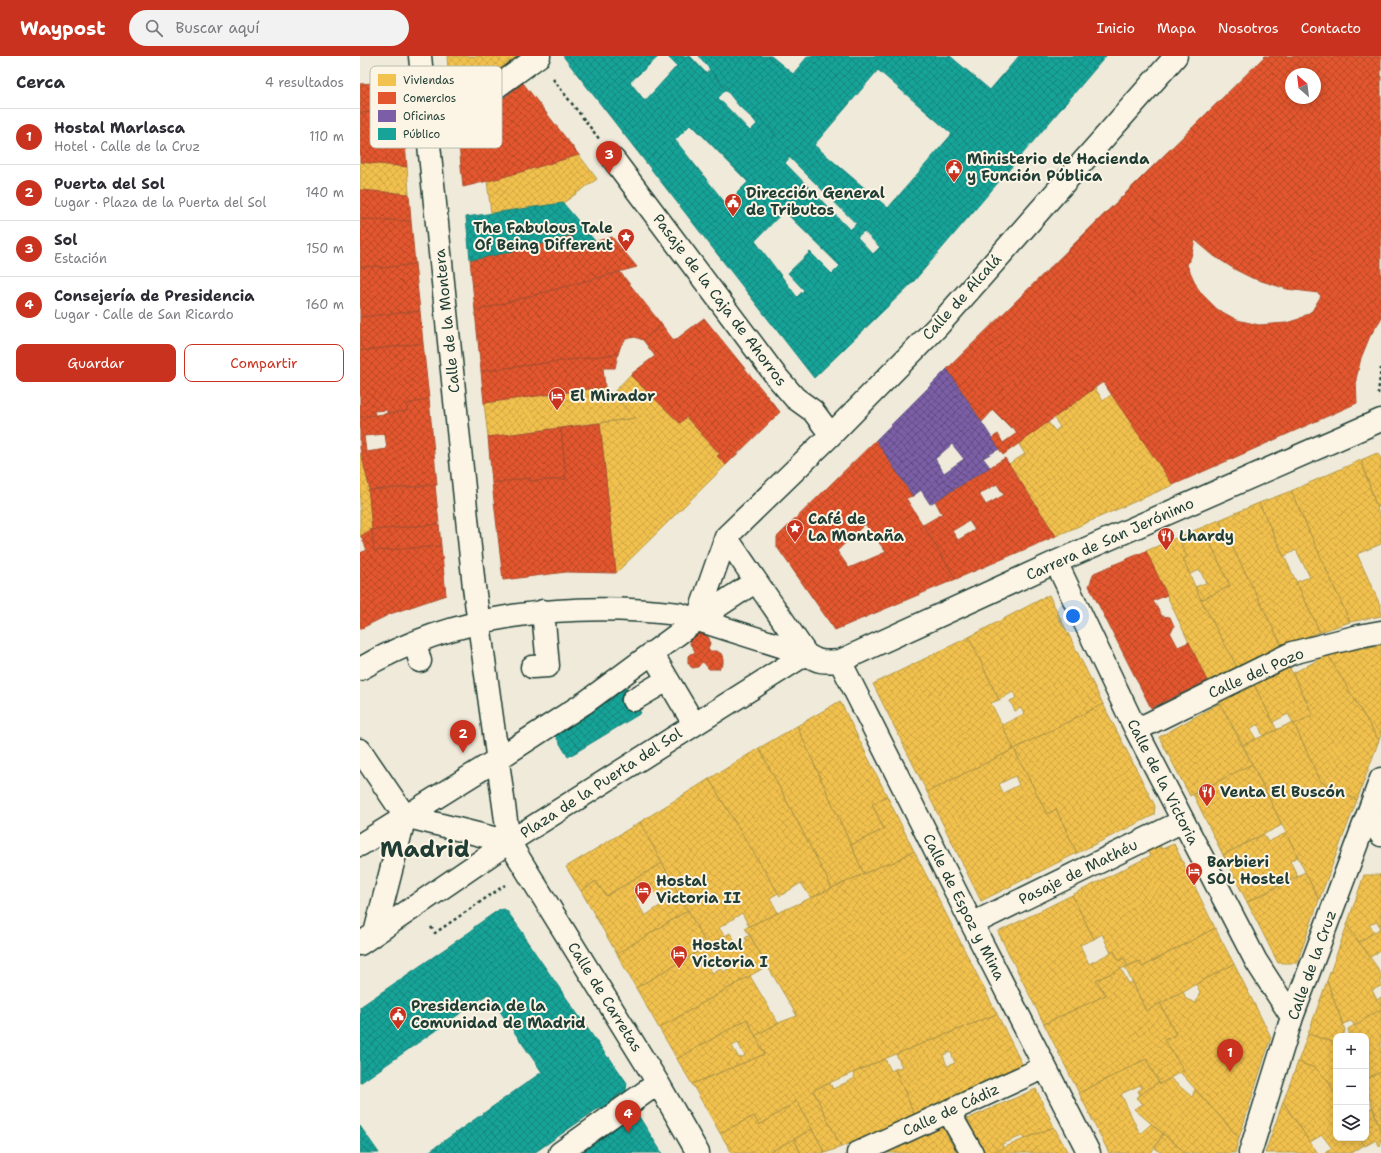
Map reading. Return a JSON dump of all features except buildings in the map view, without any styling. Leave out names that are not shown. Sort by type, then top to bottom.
[{"type":"street","name":"Calle de la Montera","points":[[420,56],[421,66]]},
{"type":"street","name":"Calle de Alcalá","points":[[731,532],[831,435],[938,326],[1176,56]]},
{"type":"street","points":[[502,83],[538,57]]},
{"type":"street","name":"Calle de la Montera","points":[[429,148],[474,587],[479,622]]},
{"type":"street","name":"Pasaje de la Caja de Ahorros","points":[[614,160],[776,376],[795,398],[813,411],[831,435]]},
{"type":"street","name":"Carrera de San Jerónimo","points":[[840,661],[1056,562],[1381,420]]},
{"type":"street","points":[[731,532],[756,581],[806,654]]},
{"type":"street","points":[[697,620],[731,532]]},
{"type":"street","name":"Calle de la Victoria","points":[[1056,562],[1136,730],[1256,962],[1292,1017]]},
{"type":"street","points":[[360,845],[586,702],[697,620],[756,581]]},
{"type":"street","points":[[360,669],[397,650],[418,652],[440,633],[479,622],[544,619],[590,608],[642,610],[679,614],[806,654],[815,660],[825,662],[840,661]]},
{"type":"street","points":[[532,667],[548,666],[544,619]]},
{"type":"street","name":"Plaza de la Puerta del Sol","points":[[479,622],[509,842]]},
{"type":"street","name":"Calle del Pozo","points":[[1136,730],[1292,653],[1381,632]]},
{"type":"street","name":"Plaza de la Puerta del Sol","points":[[652,653],[694,724]]},
{"type":"street","name":"Plaza de la Puerta del Sol","points":[[365,934],[806,654]]},
{"type":"street","name":"Calle de Espoz y Mina","points":[[840,661],[1089,1153]]},
{"type":"street","points":[[633,700],[667,680]]},
{"type":"street","points":[[360,750],[405,816]]},
{"type":"street","name":"Calle de la Cruz","points":[[1250,1153],[1292,1017],[1381,779]]},
{"type":"street","points":[[1370,808],[1381,835]]},
{"type":"street","name":"Plaza de la Puerta del Sol","points":[[365,934],[405,816],[509,842]]},
{"type":"street","name":"Pasaje de Mathéu","points":[[972,924],[1183,821]]},
{"type":"street","name":"Calle de Carretas","points":[[509,842],[658,1083],[698,1153]]},
{"type":"street","name":"Calle de Cádiz","points":[[858,1153],[1045,1067]]},
{"type":"street","points":[[560,1153],[658,1083]]},
{"type":"street","points":[[948,1111],[972,1153]]},
{"type":"path","points":[[538,57],[594,132]]},
{"type":"path","points":[[1377,399],[1381,368]]},
{"type":"path","points":[[428,922],[435,933],[527,870]]},
{"type":"place","name":"Sol","points":[[609,174]]},
{"type":"place","name":"Ministerio de Hacienda y Función Pública","points":[[954,183]]},
{"type":"place","name":"Dirección General de Tributos","points":[[733,217]]},
{"type":"place","name":"The Fabulous Tale Of Being Different","points":[[626,252]]},
{"type":"place","name":"El Mirador","points":[[557,411]]},
{"type":"place","name":"Café de La Montaña","points":[[795,543]]},
{"type":"place","name":"Lhardy","points":[[1166,551]]},
{"type":"place","name":"Puerta del Sol","points":[[463,753]]},
{"type":"place","name":"Venta El Buscón","points":[[1207,807]]},
{"type":"place","name":"Barbieri SOL Hostel","points":[[1194,886]]},
{"type":"place","name":"Hostal Victoria II","points":[[643,905]]},
{"type":"place","name":"Hostal Victoria I","points":[[679,969]]},
{"type":"place","name":"Presidencia de la Comunidad de Madrid","points":[[398,1030]]},
{"type":"place","name":"Hostal Marlasca","points":[[1230,1072]]},
{"type":"place","name":"Consejería de Presidencia","points":[[628,1133]]},
{"type":"district","name":"Madrid","points":[[425,849]]}]
